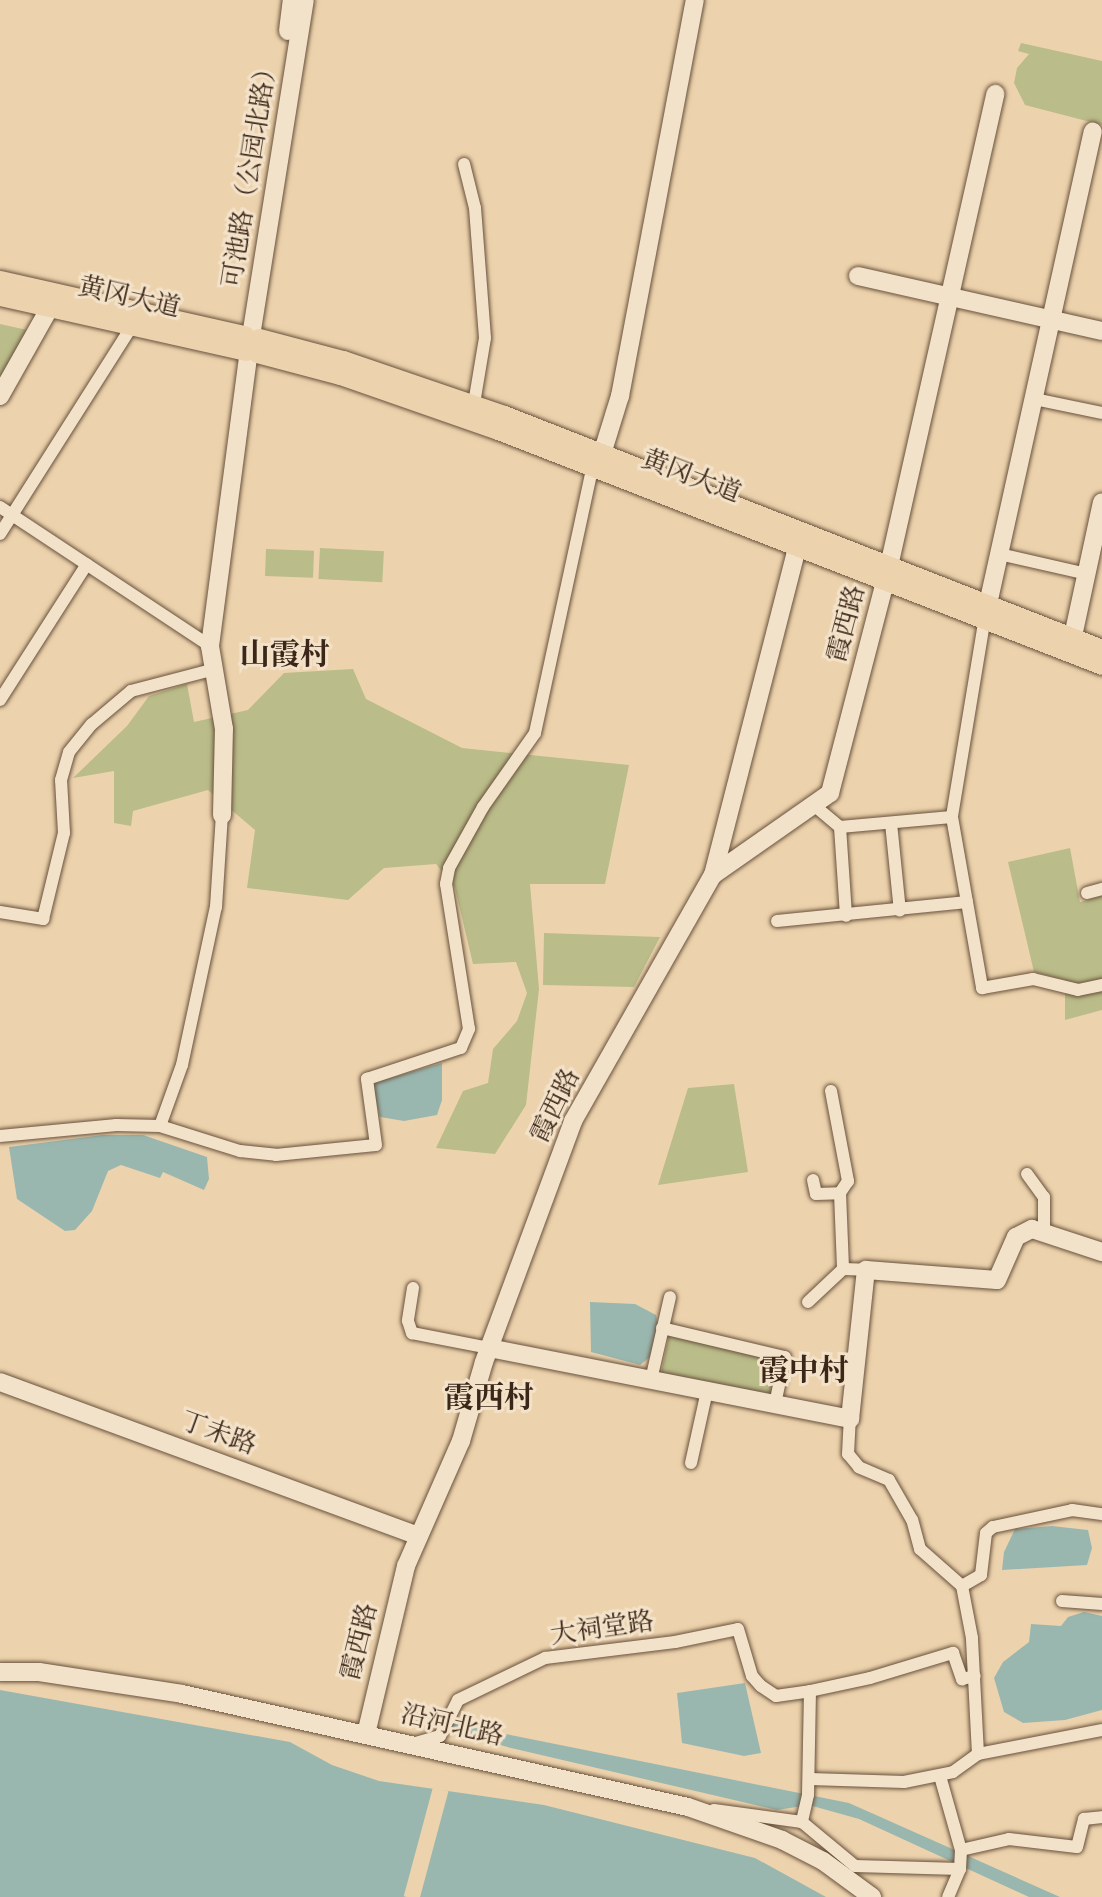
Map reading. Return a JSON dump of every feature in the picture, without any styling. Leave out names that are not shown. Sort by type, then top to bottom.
[{"type":"main road","name":"黄冈大道","points":[[0,280],[249,347],[340,375],[498,430],[1102,665]]},
{"type":"main road","name":"黄冈大道","points":[[0,296],[249,347],[343,360],[504,415],[1102,649]]},
{"type":"street","name":"可池路（公园北路）","points":[[249,347],[292,0]]},
{"type":"street","name":"可池路（公园北路）","points":[[249,347],[305,0]]},
{"type":"street","points":[[602,454],[620,396],[695,0]]},
{"type":"street","name":"霞西路","points":[[366,1734],[406,1566],[461,1441],[489,1348],[573,1121],[713,875],[816,807],[830,793],[889,566],[995,94]]},
{"type":"street","points":[[988,604],[1093,132]]},
{"type":"street","points":[[464,164],[475,208],[485,338],[474,404]]},
{"type":"street","points":[[858,276],[1102,331]]},
{"type":"street","points":[[0,396],[49,309]]},
{"type":"street","points":[[0,534],[132,326]]},
{"type":"street","points":[[160,1126],[182,1065],[216,907],[224,729],[210,646],[249,347]]},
{"type":"street","points":[[1035,399],[1102,413]]},
{"type":"street","points":[[0,1136],[73,1127],[160,1126],[240,1151],[276,1155],[376,1144],[367,1079],[461,1048],[469,1030],[447,876],[483,807],[535,733],[592,470]]},
{"type":"street","points":[[1069,653],[1102,502]]},
{"type":"street","points":[[0,507],[210,646]]},
{"type":"street","points":[[713,875],[797,548]]},
{"type":"street","points":[[999,554],[1087,574]]},
{"type":"street","points":[[0,700],[87,564]]},
{"type":"street","points":[[984,623],[952,817],[982,988],[1033,979],[1078,990],[1102,985]]},
{"type":"street","points":[[0,912],[43,919],[64,834],[61,780],[69,752],[92,724],[131,691],[212,670]]},
{"type":"street","points":[[816,807],[840,827],[952,817]]},
{"type":"street","points":[[891,823],[900,911]]},
{"type":"street","points":[[840,827],[846,916]]},
{"type":"street","points":[[1087,893],[1102,889]]},
{"type":"street","points":[[777,921],[900,911],[967,902]]},
{"type":"street","points":[[831,1091],[848,1181],[840,1193],[843,1269]]},
{"type":"street","points":[[1027,1174],[1041,1187],[1046,1204],[1044,1233]]},
{"type":"street","points":[[813,1180],[816,1194],[840,1193]]},
{"type":"street","points":[[808,1302],[843,1269],[997,1280],[1016,1237],[1032,1229],[1102,1252]]},
{"type":"street","points":[[866,1270],[848,1454],[859,1467],[889,1480],[912,1520],[920,1549],[962,1586],[975,1676],[978,1754]]},
{"type":"street","points":[[412,1288],[408,1321],[412,1333],[850,1419]]},
{"type":"street","points":[[651,1380],[670,1297]]},
{"type":"street","points":[[662,1328],[785,1357],[775,1404]]},
{"type":"street","name":"丁未路","points":[[0,1382],[419,1536]]},
{"type":"street","points":[[691,1463],[707,1391]]},
{"type":"street","points":[[962,1586],[981,1575],[986,1533],[993,1527],[1072,1510],[1102,1514]]},
{"type":"street","points":[[1062,1601],[1102,1604]]},
{"type":"street","name":"大祠堂路","points":[[411,1744],[440,1736],[458,1700],[545,1658],[675,1642],[738,1629],[752,1676],[761,1686],[776,1696],[810,1691]]},
{"type":"street","points":[[802,1822],[810,1780],[810,1691],[870,1678],[953,1653],[962,1679],[975,1676]]},
{"type":"street","name":"沿河北路","points":[[0,1672],[39,1672],[182,1694],[688,1807],[782,1840],[823,1861],[872,1897]]},
{"type":"street","points":[[810,1780],[869,1784],[940,1776],[978,1754],[1102,1730]]},
{"type":"street","points":[[940,1776],[960,1860],[948,1897]]},
{"type":"street","points":[[688,1807],[802,1822],[855,1866],[960,1860],[1009,1839],[1077,1847],[1084,1819],[1102,1817]]},
{"type":"green space","points":[[1021,43],[1102,61],[1102,125],[1025,105],[1014,83],[1017,68],[1029,54],[1018,51]]},
{"type":"green space","points":[[0,324],[27,330],[0,380]]},
{"type":"green space","points":[[320,548],[384,551],[382,582],[318,579]]},
{"type":"green space","points":[[266,549],[314,551],[313,578],[265,576]]},
{"type":"green space","points":[[353,669],[366,699],[462,748],[629,765],[605,884],[530,884],[539,989],[526,1105],[495,1154],[436,1148],[463,1091],[488,1083],[493,1049],[517,1021],[527,993],[516,962],[473,964],[455,888],[436,864],[384,868],[348,900],[247,888],[255,830],[208,790],[133,811],[131,826],[114,823],[114,771],[73,778],[127,726],[149,696],[187,684],[194,722],[248,710],[284,673]]},
{"type":"green space","points":[[1070,848],[1080,902],[1102,896],[1102,1010],[1065,1020],[1065,980],[1034,972],[1008,862]]},
{"type":"green space","points":[[544,933],[660,937],[634,987],[543,985]]},
{"type":"green space","points":[[734,1084],[748,1172],[658,1185],[688,1088]]},
{"type":"green space","points":[[669,1336],[781,1360],[773,1399],[661,1375]]},
{"type":"water","points":[[442,1063],[442,1100],[437,1115],[404,1121],[380,1117],[373,1087],[377,1082]]},
{"type":"water","points":[[103,1135],[143,1135],[207,1157],[209,1179],[204,1190],[163,1172],[160,1178],[121,1165],[108,1171],[92,1211],[75,1230],[65,1231],[17,1199],[9,1147]]},
{"type":"water","points":[[590,1302],[635,1304],[656,1315],[659,1330],[655,1353],[640,1365],[591,1352]]},
{"type":"water","points":[[1052,1526],[1088,1530],[1092,1548],[1087,1565],[1002,1570],[1004,1552],[1015,1529]]},
{"type":"water","points":[[1084,1612],[1102,1616],[1102,1710],[1065,1720],[1023,1723],[1004,1712],[994,1678],[1003,1662],[1029,1642],[1031,1624],[1061,1626],[1068,1617]]},
{"type":"water","points":[[745,1683],[761,1753],[744,1756],[682,1743],[677,1693]]},
{"type":"water","points":[[0,1690],[290,1742],[332,1765],[379,1781],[544,1805],[755,1858],[826,1897],[0,1897]]},
{"type":"water","points":[[406,1709],[476,1728],[849,1803],[1060,1897],[1029,1897],[859,1819],[809,1805],[777,1810],[511,1748],[404,1717]]},
{"type":"pier","points":[[433,1787],[448,1791],[420,1897],[404,1896]]},
{"type":"district","name":"山霞村","points":[[285,656]]},
{"type":"district","name":"霞中村","points":[[804,1372]]},
{"type":"district","name":"霞西村","points":[[489,1399]]}]
